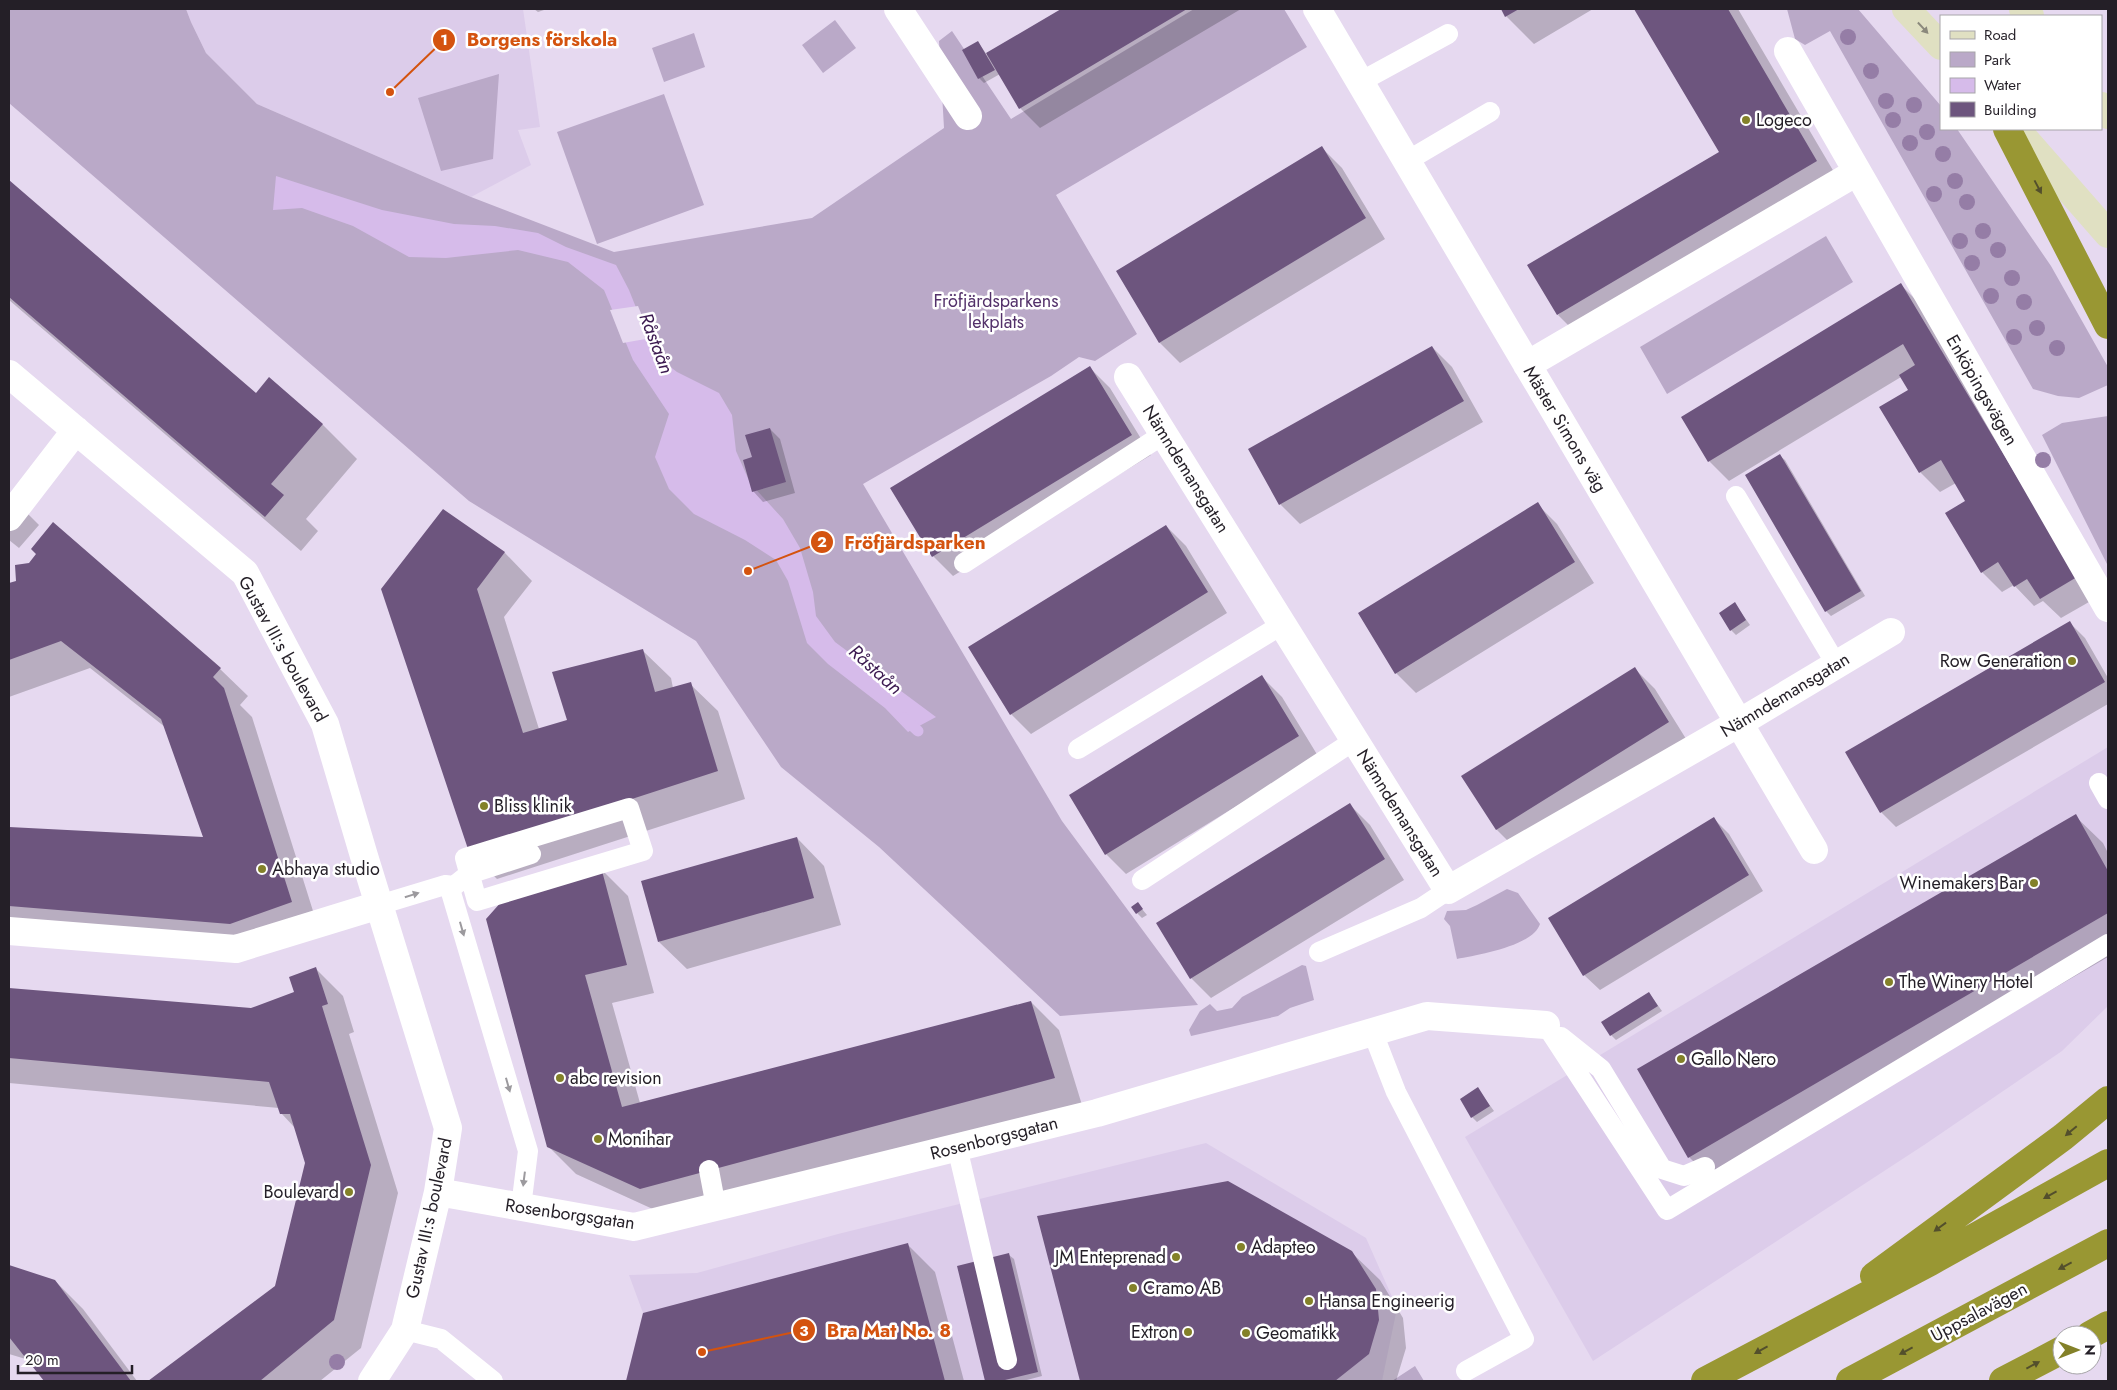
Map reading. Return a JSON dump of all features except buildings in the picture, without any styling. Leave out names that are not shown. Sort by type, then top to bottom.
[{"type":"highway","points":[[2008,130],[2108,325]]},
{"type":"highway","points":[[1804,1327],[2063,1137],[2108,1100]]},
{"type":"highway","points":[[1705,1381],[1930,1262],[2108,1163]]},
{"type":"highway","name":"Uppsalavägen","points":[[1850,1381],[2108,1243]]},
{"type":"highway","points":[[2003,1381],[2052,1355]]},
{"type":"main road","points":[[1906,9],[1940,45]]},
{"type":"main road","points":[[2017,130],[2108,234]]},
{"type":"street","points":[[898,9],[968,116]]},
{"type":"street","name":"Mäster Simons väg","points":[[1317,9],[1814,850]]},
{"type":"street","name":"Enköpingsvägen","points":[[1788,51],[2108,608]]},
{"type":"street","points":[[1527,365],[1857,172]]},
{"type":"street","name":"Gustav III:s boulevard","points":[[9,374],[245,573],[325,724],[448,1128],[438,1192],[405,1330],[372,1381]]},
{"type":"street","name":"Nämndemansgatan","points":[[1128,377],[1448,890],[1739,723],[1891,632]]},
{"type":"street","points":[[9,517],[76,430]]},
{"type":"street","points":[[9,932],[236,949],[379,905]]},
{"type":"street","name":"Rosenborgsgatan","points":[[438,1192],[634,1227],[1096,1113],[1427,1016],[1546,1025]]},
{"type":"lane","points":[[1360,82],[1448,34]]},
{"type":"lane","points":[[1407,161],[1490,112]]},
{"type":"lane","points":[[964,563],[1164,434]]},
{"type":"lane","points":[[1736,496],[1836,664]]},
{"type":"lane","points":[[1078,749],[1283,624]]},
{"type":"lane","points":[[1142,880],[1355,740]]},
{"type":"lane","points":[[630,808],[643,851],[477,900],[469,874],[465,858],[630,808]]},
{"type":"lane","points":[[379,905],[445,885],[454,886],[469,874],[531,854]]},
{"type":"lane","points":[[445,885],[450,889],[528,1151],[521,1207]]},
{"type":"lane","points":[[1319,952],[1420,908],[1448,890]]},
{"type":"lane","points":[[1546,1025],[1667,1210],[2108,944]]},
{"type":"lane","points":[[1546,1025],[1601,1069],[1662,1169],[1684,1176],[1705,1167]]},
{"type":"lane","points":[[1373,1033],[1396,1092],[1524,1339],[1466,1371]]},
{"type":"lane","points":[[957,1147],[1007,1360]]},
{"type":"lane","points":[[709,1170],[716,1207]]},
{"type":"lane","points":[[405,1330],[441,1339],[493,1381]]},
{"type":"shaded area","points":[[186,9],[523,9],[540,127],[518,130],[531,165],[471,197],[257,104],[206,53]]},
{"type":"shaded area","points":[[2108,747],[2108,1006],[2062,1051],[1924,1145],[1593,1361],[1465,1137]]},
{"type":"shaded area","points":[[1206,1143],[1366,1238],[1397,1308],[1382,1381],[626,1381],[643,1313],[629,1275],[697,1273],[838,1234]]},
{"type":"green space","name":"Fröfjärdsparkens lekplats","points":[[9,9],[186,9],[206,53],[257,104],[471,197],[614,252],[812,218],[944,128],[939,41],[952,31],[1011,119],[1194,9],[1284,9],[1307,47],[1056,195],[1137,334],[1095,361],[1079,357],[1051,376],[863,484],[1062,821],[1198,1005],[1060,1016],[879,847],[781,767],[696,641],[469,501],[9,103]]},
{"type":"green space","points":[[1787,9],[1858,9],[1940,105],[1940,130],[1958,130],[2051,266],[2108,367],[2108,385],[2079,398],[2058,396],[2033,389],[1830,31],[1805,45],[1795,39]]},
{"type":"green space","points":[[835,20],[856,48],[823,73],[802,45]]},
{"type":"green space","points":[[694,33],[705,67],[664,82],[652,48]]},
{"type":"green space","points":[[499,74],[493,159],[441,171],[418,98]]},
{"type":"green space","points":[[664,94],[704,205],[597,244],[557,132]]},
{"type":"green space","points":[[1826,236],[1853,282],[1667,394],[1640,347]]},
{"type":"green space","points":[[2108,416],[2108,566],[2042,435],[2062,423]]},
{"type":"green space","points":[[1507,889],[1518,893],[1540,924],[1535,932],[1516,944],[1457,959],[1450,926],[1444,919],[1447,911],[1466,910]]},
{"type":"green space","points":[[1302,965],[1306,966],[1314,1000],[1290,1008],[1278,1016],[1191,1036],[1189,1030],[1200,1011],[1210,1004],[1217,1011],[1232,1008],[1242,997]]},
{"type":"green space","points":[[1415,1366],[1424,1381],[1392,1381]]},
{"type":"water","points":[[276,176],[382,210],[454,224],[495,226],[538,233],[566,247],[616,265],[629,290],[655,355],[677,372],[719,393],[732,415],[736,451],[750,483],[783,519],[800,548],[813,592],[816,616],[835,642],[936,717],[908,732],[885,708],[828,664],[807,643],[788,581],[776,560],[745,540],[694,514],[669,489],[655,457],[669,414],[633,360],[604,290],[568,262],[518,250],[446,258],[409,257],[353,226],[302,208],[273,210]]},
{"type":"pier","points":[[638,306],[651,338],[623,343],[610,310]]},
{"type":"waterway","name":"Råstaån","points":[[904,718],[918,731]]},
{"type":"place","name":"Borgens förskola","points":[[390,92]]},
{"type":"place","name":"Logeco","points":[[1746,120]]},
{"type":"place","name":"Fröfjärdsparken","points":[[748,571]]},
{"type":"place","name":"Row Generation","points":[[2072,661]]},
{"type":"place","name":"Bliss klinik","points":[[484,806]]},
{"type":"place","name":"Abhaya studio","points":[[262,869]]},
{"type":"place","name":"Winemakers Bar","points":[[2034,883]]},
{"type":"place","name":"The Winery Hotel","points":[[1889,982]]},
{"type":"place","name":"Gallo Nero","points":[[1681,1059]]},
{"type":"place","name":"abc revision","points":[[560,1078]]},
{"type":"place","name":"Monihar","points":[[598,1139]]},
{"type":"place","name":"Boulevard","points":[[349,1192]]},
{"type":"place","name":"Adapteo","points":[[1241,1247]]},
{"type":"place","name":"JM Enteprenad","points":[[1176,1257]]},
{"type":"place","name":"Cramo AB","points":[[1133,1288]]},
{"type":"place","name":"Hansa Engineerig","points":[[1309,1301]]},
{"type":"place","name":"Extron","points":[[1188,1332]]},
{"type":"place","name":"Geomatikk","points":[[1246,1333]]},
{"type":"place","name":"Bra Mat No. 8","points":[[702,1352]]}]
